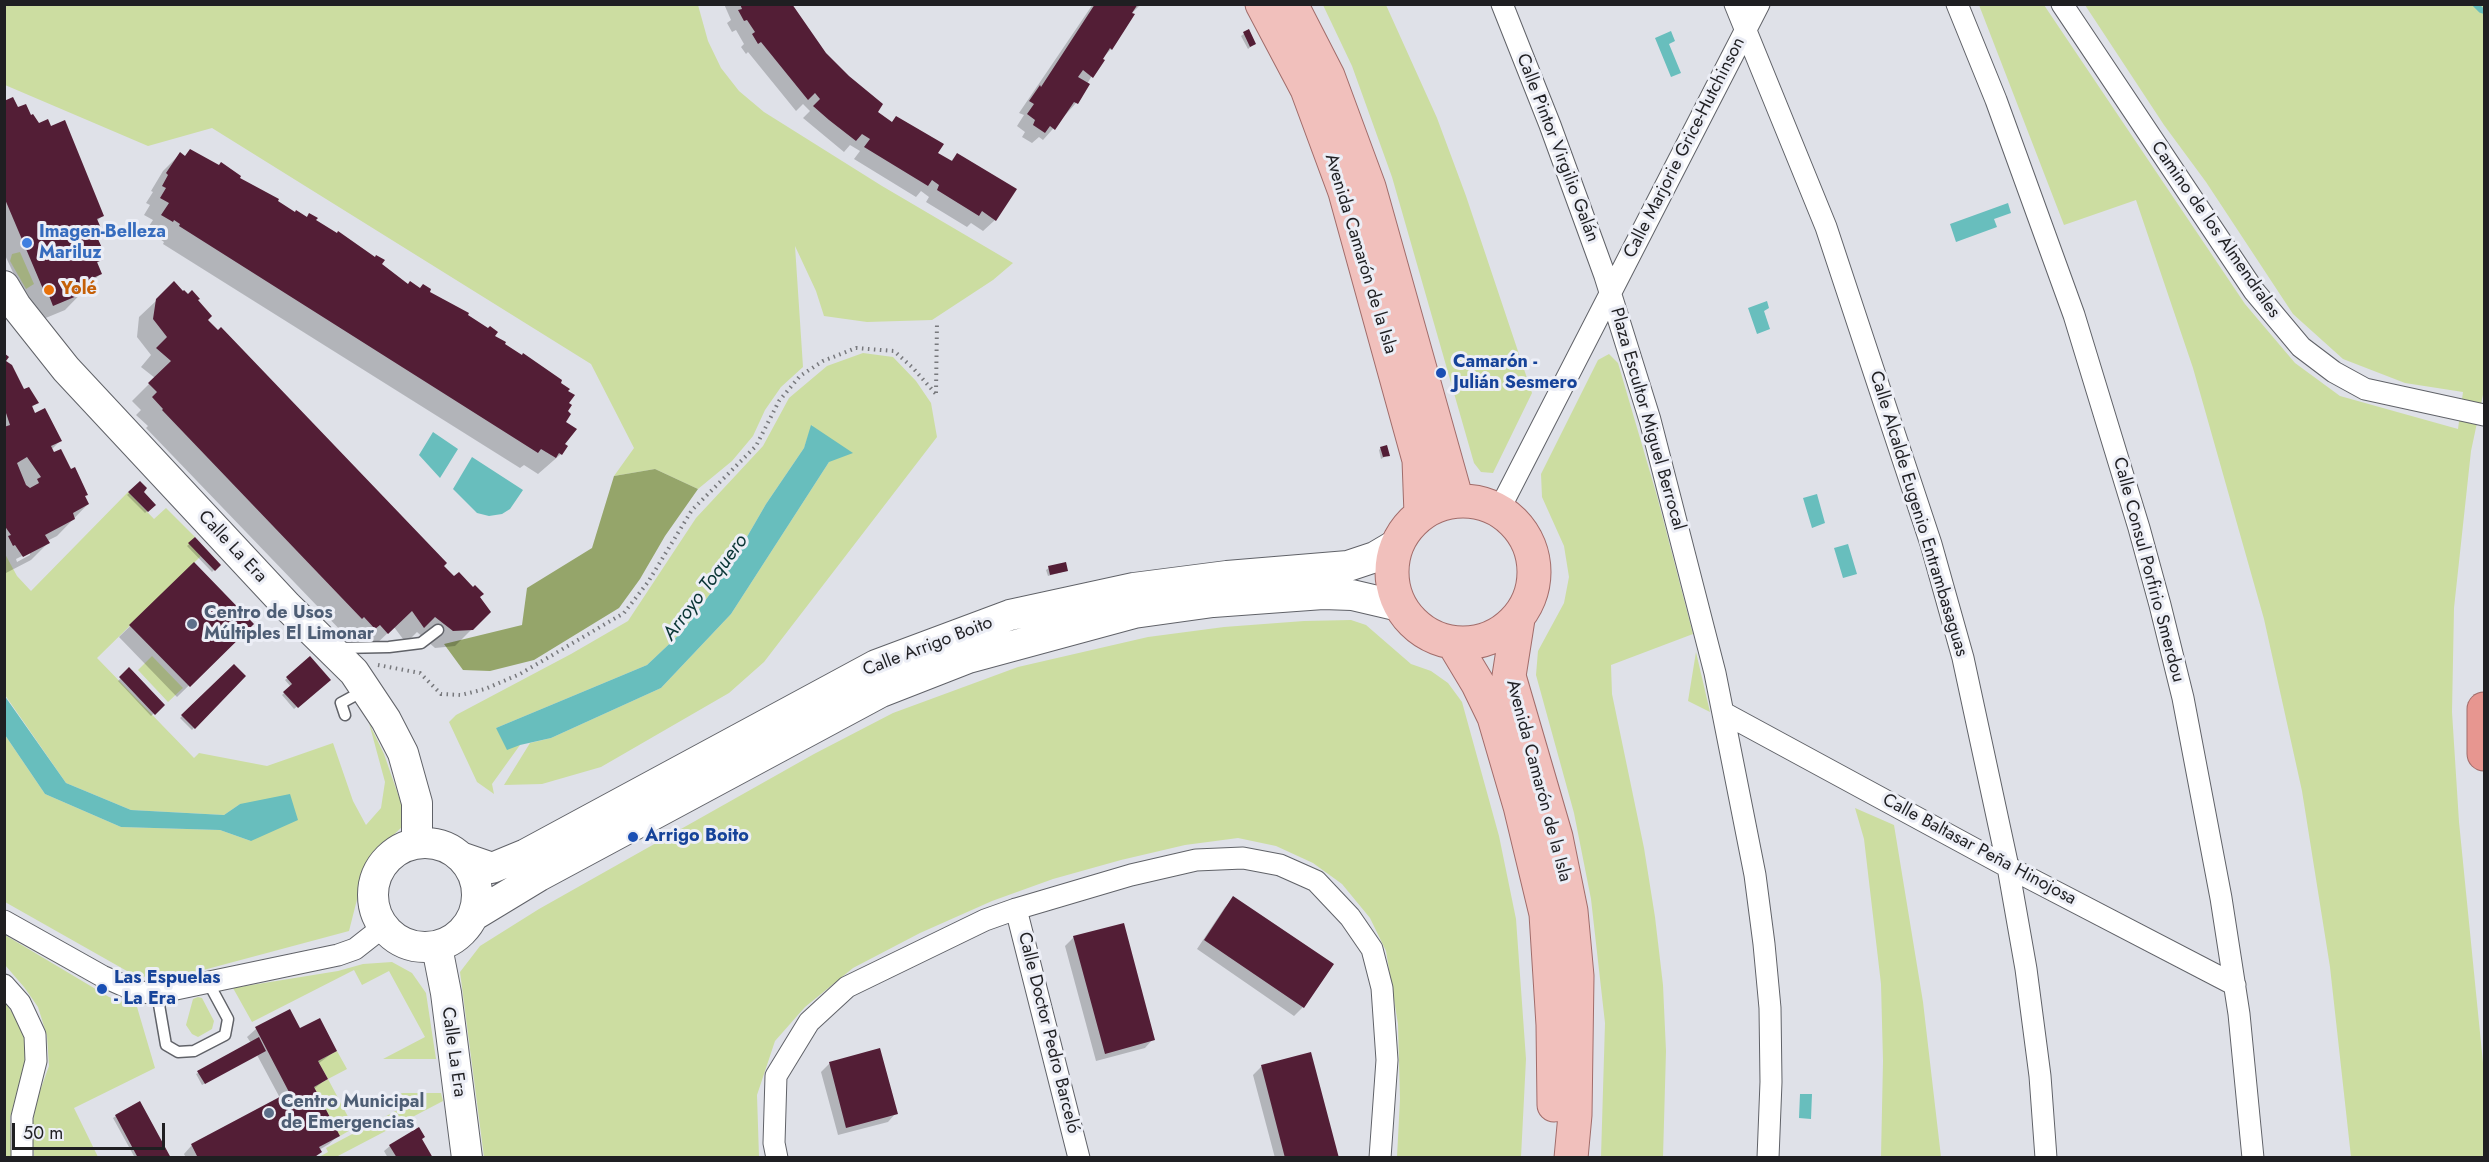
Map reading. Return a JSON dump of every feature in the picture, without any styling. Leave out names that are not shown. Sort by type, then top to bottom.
[{"type":"highway","points":[[2484,709],[2484,754]]},
{"type":"main road","name":"Avenida Camarón de la Isla","points":[[1263,4],[1307,89],[1345,192],[1419,460],[1421,514]]},
{"type":"main road","name":"Avenida Camarón de la Isla","points":[[1291,4],[1328,76],[1369,187],[1457,501]]},
{"type":"main road","name":"Calle La Era","points":[[8,298],[66,369],[360,681],[386,720],[402,753],[417,803],[417,843]]},
{"type":"main road","points":[[1457,501],[1479,502],[1499,510],[1518,526],[1531,548],[1535,573],[1530,598],[1518,619],[1500,635],[1478,643],[1454,644],[1432,637],[1413,624],[1399,606],[1391,575],[1392,559],[1397,544],[1407,527],[1421,514],[1438,505],[1457,501]]},
{"type":"main road","name":"Calle Arrigo Boito","points":[[463,858],[492,867],[526,854],[876,665],[1010,615],[1134,588],[1227,576],[1348,566],[1375,557],[1397,544]]},
{"type":"main road","name":"Calle Arrigo Boito","points":[[473,916],[539,876],[881,692],[968,657],[1134,613],[1213,602],[1323,594],[1352,595],[1399,606]]},
{"type":"main road","name":"Avenida Camarón de la Isla","points":[[1518,619],[1509,676],[1556,837],[1570,911],[1578,976],[1575,1115],[1571,1158]]},
{"type":"main road","name":"Avenida Camarón de la Isla","points":[[1454,644],[1478,684],[1494,717],[1522,816],[1546,914],[1553,1025],[1554,1113],[1549,1158]]},
{"type":"main road","points":[[417,843],[442,845],[463,858],[475,878],[477,901],[473,916],[465,930],[452,941],[437,947],[417,947],[398,940],[383,927],[375,911],[372,893],[376,875],[386,859],[400,848],[417,843]]},
{"type":"main road","name":"Calle La Era","points":[[437,947],[446,993],[467,1158]]},
{"type":"street","name":"Calle Pintor Virgilio Galán","points":[[1502,4],[1550,125],[1610,292]]},
{"type":"street","points":[[1735,4],[1746,30]]},
{"type":"street","name":"Calle Marjorie Grice-Hutchinson","points":[[1610,292],[1759,4]]},
{"type":"street","name":"Calle Consul Porfirio Smerdou","points":[[1957,4],[1996,100],[2074,315],[2139,528],[2183,698],[2235,985],[2253,1158]]},
{"type":"street","name":"Camino de los Almendrales","points":[[2062,4],[2254,291],[2301,347],[2334,372],[2365,389],[2484,415]]},
{"type":"street","name":"Calle Alcalde Eugenio Entrambasaguas","points":[[1746,30],[1826,227],[1931,544],[1963,658],[2008,867],[2026,969],[2040,1076],[2046,1158]]},
{"type":"street","name":"Plaza Escultor Miguel Berrocal","points":[[1499,510],[1610,292]]},
{"type":"street","name":"Plaza Escultor Miguel Berrocal","points":[[1610,292],[1650,420],[1677,517],[1724,713]]},
{"type":"street","points":[[1724,713],[1755,875],[1764,944],[1770,1008],[1772,1082],[1768,1158]]},
{"type":"street","name":"Calle Baltasar Peña Hinojosa","points":[[1724,713],[2008,867],[2235,985]]},
{"type":"street","points":[[777,1158],[774,1143],[776,1076],[809,1022],[847,987],[986,920],[1016,909],[1131,875],[1196,860],[1243,858],[1280,866],[1316,881],[1350,917],[1372,949],[1382,988],[1387,1060],[1380,1158]]},
{"type":"street","name":"Calle Doctor Pedro Barceló","points":[[1016,909],[1079,1158]]},
{"type":"street","points":[[4,921],[102,976],[138,992],[158,993],[338,955],[355,948],[383,927]]},
{"type":"street","points":[[4,985],[20,1004],[35,1035],[36,1061],[22,1117],[22,1158]]},
{"type":"lane","points":[[329,648],[389,647],[421,643],[438,630]]},
{"type":"lane","points":[[345,715],[341,703],[360,681]]},
{"type":"lane","points":[[158,993],[166,1045],[178,1052],[194,1051],[225,1035],[228,1019],[208,982]]},
{"type":"path","points":[[360,681],[380,664],[420,673],[441,694],[460,695],[485,689],[520,674],[624,614],[648,582],[692,510],[756,446],[779,401],[800,376],[824,361],[856,348],[894,351],[936,394],[937,322]]},
{"type":"green space","points":[[4,5],[698,5],[708,41],[721,68],[739,91],[764,112],[882,186],[1013,263],[993,280],[932,320],[867,322],[824,316],[816,291],[795,246],[803,367],[781,387],[765,410],[753,436],[732,461],[698,489],[655,469],[614,476],[634,448],[591,364],[212,128],[148,146],[5,85]]},
{"type":"green space","points":[[1323,5],[1386,5],[1437,118],[1466,196],[1532,393],[1493,473],[1481,472],[1474,463],[1392,177],[1352,66]]},
{"type":"green space","points":[[1979,5],[2044,5],[2245,304],[2295,363],[2340,396],[2458,429],[2463,392],[2405,383],[2343,359],[2293,314],[2085,5],[2484,5],[2484,390],[2471,451],[2454,608],[2452,712],[2459,822],[2484,1073],[2484,1157],[2351,1157],[2330,967],[2302,791],[2264,619],[2193,368],[2136,200],[2064,225]]},
{"type":"green space","points":[[20,252],[34,284],[26,289],[10,261],[12,254]]},
{"type":"green space","points":[[863,353],[893,357],[916,381],[931,403],[937,437],[764,662],[729,693],[601,767],[542,784],[504,785],[530,743],[551,738],[661,688],[731,614],[829,462],[812,425],[804,448],[766,504],[729,568],[683,631],[647,665],[496,728],[520,745],[492,784],[494,794],[477,782],[449,722],[456,715],[628,621],[696,518],[763,446],[789,398],[827,366]]},
{"type":"green space","points":[[1609,354],[1618,363],[1657,496],[1693,634],[1611,665],[1612,694],[1644,848],[1663,985],[1666,1051],[1663,1157],[1601,1157],[1605,1023],[1591,899],[1574,813],[1536,675],[1538,651],[1564,603],[1569,577],[1564,546],[1542,497],[1541,474],[1598,360]]},
{"type":"green space","points":[[655,469],[698,489],[619,608],[534,660],[490,671],[463,670],[444,644],[522,625],[527,588],[592,548],[614,476]]},
{"type":"green space","points":[[128,492],[154,519],[166,508],[195,537],[189,543],[201,556],[97,658],[194,758],[199,753],[267,766],[333,743],[353,801],[366,825],[381,808],[385,782],[369,723],[384,754],[401,803],[403,826],[367,860],[349,931],[166,980],[134,975],[5,902],[5,735],[45,794],[121,827],[220,830],[251,841],[240,804],[224,815],[131,810],[66,783],[5,695],[4,552],[17,576],[31,591]]},
{"type":"green space","points":[[1351,620],[1366,625],[1411,664],[1431,671],[1448,683],[1462,702],[1499,836],[1516,919],[1526,1059],[1521,1157],[1397,1157],[1400,1099],[1398,1024],[1386,951],[1370,918],[1342,884],[1313,863],[1276,846],[1238,838],[1185,845],[1053,879],[992,901],[920,933],[853,968],[805,1007],[775,1041],[757,1095],[759,1157],[484,1157],[460,972],[480,946],[539,909],[814,754],[893,713],[1018,667],[1148,637],[1224,627]]},
{"type":"green space","points":[[1696,652],[1710,712],[1688,701]]},
{"type":"green space","points":[[152,656],[183,688],[168,702],[138,670]]},
{"type":"green space","points":[[1855,808],[1894,825],[1923,1002],[1941,1157],[1881,1157],[1883,1061],[1881,984],[1864,839]]},
{"type":"green space","points":[[5,935],[109,997],[137,1007],[155,1068],[74,1108],[98,1157],[34,1157],[32,1127],[37,1099],[49,1066],[47,1036],[38,1007],[5,965]]},
{"type":"green space","points":[[392,962],[412,973],[426,993],[436,1059],[383,1059],[425,1037],[389,971],[362,985],[354,970],[252,1022],[233,988],[338,971],[363,964]]},
{"type":"green space","points":[[202,998],[214,1021],[212,1029],[198,1037],[192,1034],[186,1025],[193,999]]},
{"type":"green space","points":[[4,1001],[23,1028],[26,1060],[10,1118],[12,1158],[4,1157]]},
{"type":"green space","points":[[337,1051],[347,1069],[328,1079],[318,1061]]},
{"type":"green space","points":[[328,1079],[354,1128],[340,1136],[314,1087]]},
{"type":"green space","points":[[401,1093],[441,1093],[443,1101],[336,1157],[319,1157],[328,1152],[326,1148],[407,1105]]},
{"type":"water","points":[[1671,31],[1675,41],[1669,44],[1681,73],[1671,77],[1655,38]]},
{"type":"water","points":[[2008,203],[2011,213],[1994,219],[1997,227],[1956,242],[1950,224]]},
{"type":"water","points":[[1767,301],[1769,308],[1764,311],[1770,329],[1757,334],[1748,308]]},
{"type":"water","points":[[811,425],[853,453],[829,462],[731,614],[661,688],[551,738],[507,750],[496,728],[647,665],[683,631],[729,568],[766,504],[804,448]]},
{"type":"water","points":[[433,432],[458,449],[440,478],[419,455]]},
{"type":"water","points":[[472,457],[523,490],[510,509],[502,514],[489,516],[477,513],[453,489]]},
{"type":"water","points":[[1817,494],[1825,523],[1812,528],[1803,498]]},
{"type":"water","points":[[1848,544],[1857,574],[1843,578],[1834,548]]},
{"type":"water","points":[[4,695],[66,783],[131,810],[224,815],[240,804],[290,794],[298,820],[251,841],[220,830],[121,827],[45,794],[5,735]]},
{"type":"water","points":[[1800,1094],[1812,1094],[1811,1119],[1799,1118]]},
{"type":"building","points":[[740,4],[792,4],[826,53],[849,76],[883,104],[878,112],[892,122],[896,116],[944,144],[938,153],[952,161],[957,153],[1017,189],[996,221],[982,211],[979,216],[937,190],[939,185],[932,180],[928,186],[864,147],[870,139],[862,134],[856,141],[829,120],[813,106],[820,99],[815,93],[808,100],[761,42],[758,44],[752,34],[755,32],[747,20],[744,21],[738,10],[742,9]]},
{"type":"building","points":[[1095,4],[1138,4],[1132,13],[1135,14],[1112,50],[1110,48],[1093,78],[1083,70],[1078,77],[1090,84],[1078,104],[1074,102],[1055,130],[1050,126],[1045,133],[1033,125],[1035,120],[1027,114],[1034,104],[1029,101],[1040,85],[1041,87]]},
{"type":"building","points":[[1249,29],[1256,44],[1250,47],[1243,32]]},
{"type":"building","points":[[13,97],[18,107],[26,104],[31,115],[33,114],[39,123],[48,119],[51,126],[65,120],[104,216],[97,219],[104,235],[97,237],[103,250],[100,251],[103,260],[97,262],[102,274],[93,278],[94,282],[82,289],[84,293],[53,306],[46,288],[43,289],[4,197],[4,101]]},
{"type":"building","points":[[190,149],[219,165],[221,162],[241,176],[240,178],[279,199],[278,201],[295,212],[296,210],[307,217],[309,213],[318,218],[316,220],[337,233],[338,231],[375,257],[376,255],[385,260],[382,264],[408,284],[410,281],[420,288],[423,284],[431,289],[430,292],[469,313],[468,315],[488,328],[490,326],[498,332],[495,336],[506,342],[505,344],[522,355],[523,353],[562,380],[561,383],[575,395],[569,403],[572,405],[568,411],[571,414],[566,422],[577,429],[565,444],[568,446],[562,455],[559,453],[556,458],[541,449],[538,453],[179,226],[180,224],[174,220],[173,222],[161,215],[169,203],[160,198],[166,188],[162,186],[168,175],[166,173],[180,152],[185,156]]},
{"type":"building","points":[[174,281],[188,294],[192,290],[212,316],[208,320],[218,330],[221,327],[447,563],[444,566],[454,576],[459,572],[473,587],[475,585],[484,594],[480,597],[491,612],[473,630],[453,631],[435,617],[424,628],[412,611],[388,634],[380,625],[375,629],[364,617],[362,619],[162,410],[152,397],[157,392],[148,383],[171,361],[156,348],[167,337],[153,319],[156,299]]},
{"type":"building","points":[[4,353],[9,357],[6,361],[12,365],[24,389],[29,387],[39,403],[32,406],[35,413],[45,408],[62,441],[51,446],[54,452],[61,449],[71,469],[75,467],[88,495],[85,496],[89,504],[73,513],[75,519],[45,535],[50,543],[23,557],[15,545],[13,546],[8,536],[11,535],[4,525],[4,427],[10,425],[4,407]],"holes":[[[27,457],[41,477],[37,479],[39,483],[30,488],[26,485],[17,463]]]},
{"type":"building","points":[[1387,445],[1390,456],[1383,457],[1380,447]]},
{"type":"building","points":[[140,481],[147,488],[144,492],[156,505],[148,512],[128,492]]},
{"type":"building","points":[[195,537],[221,565],[215,571],[188,543]]},
{"type":"building","name":"Centro de Usos Múltiples El Limonar","points":[[194,562],[254,624],[190,687],[129,625]]},
{"type":"building","points":[[1066,562],[1068,571],[1050,575],[1048,566]]},
{"type":"building","points":[[310,656],[331,680],[298,708],[283,692],[292,684],[286,677]]},
{"type":"building","points":[[234,664],[246,676],[195,729],[181,715]]},
{"type":"building","points":[[129,667],[165,705],[155,715],[119,677]]},
{"type":"building","points":[[1233,896],[1334,964],[1304,1008],[1204,940]]},
{"type":"building","points":[[1124,923],[1155,1040],[1105,1054],[1073,936]]},
{"type":"building","points":[[290,1009],[300,1028],[320,1018],[337,1051],[318,1061],[328,1079],[314,1087],[340,1136],[319,1147],[322,1152],[313,1158],[198,1158],[191,1144],[289,1092],[255,1027]]},
{"type":"building","points":[[259,1037],[266,1051],[205,1084],[197,1071]]},
{"type":"building","points":[[880,1048],[898,1114],[846,1128],[829,1062]]},
{"type":"building","points":[[1311,1052],[1339,1158],[1285,1158],[1261,1065]]},
{"type":"building","points":[[140,1101],[171,1158],[138,1158],[115,1115]]},
{"type":"building","points":[[419,1127],[425,1137],[422,1139],[433,1158],[397,1158],[389,1145]]},
{"type":"waterway","name":"Arroyo Toquero","points":[[2475,4],[2484,11]]},
{"type":"place","name":"Imagen-Belleza Mariluz","points":[[27,243]]},
{"type":"place","name":"Yolé","points":[[49,290]]},
{"type":"place","name":"Camarón - Julián Sesmero","points":[[1441,373]]},
{"type":"place","name":"Centro de Usos Múltiples El Limonar","points":[[192,624]]},
{"type":"place","name":"Arrigo Boito","points":[[633,837]]},
{"type":"place","name":"Las Espuelas - La Era","points":[[102,989]]},
{"type":"place","name":"Centro Municipal de Emergencias","points":[[269,1113]]}]
